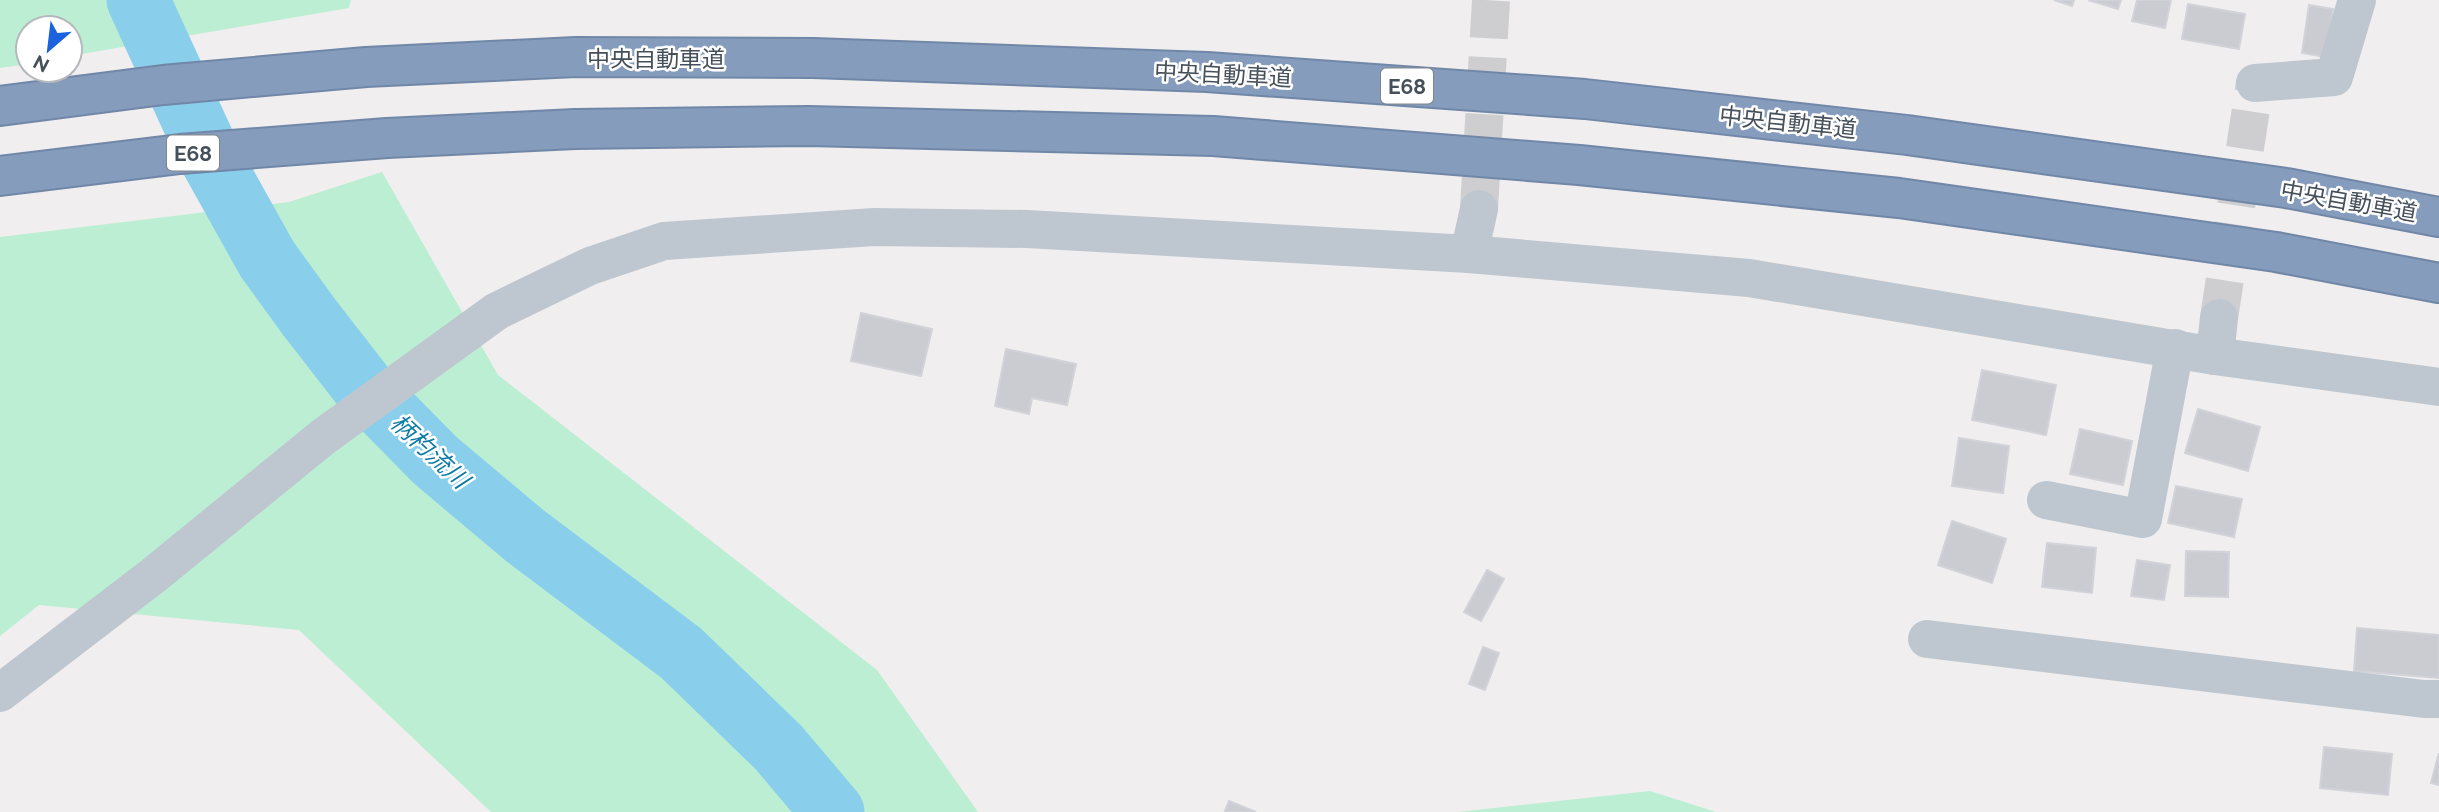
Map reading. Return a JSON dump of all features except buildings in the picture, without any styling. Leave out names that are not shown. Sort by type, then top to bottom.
[{"type":"highway","name":"中央自動車道","points":[[0,106],[163,85],[366,67],[576,57],[813,58],[1207,72],[1544,96],[1907,135],[2286,188],[2439,217]]},
{"type":"highway","name":"E68","points":[[0,176],[180,154],[387,138],[575,129],[809,126],[1213,136],[1579,165],[1899,198],[2276,252],[2439,283]]},
{"type":"street","points":[[2255,83],[2334,77],[2357,0]]},
{"type":"street","points":[[1469,254],[1479,209]]},
{"type":"street","points":[[0,693],[154,575],[323,437],[497,311],[590,267],[664,241],[874,228],[1027,229],[1469,254],[1749,278],[2215,355],[2439,387]]},
{"type":"street","points":[[2215,355],[2219,318]]},
{"type":"street","points":[[2046,500],[2143,520],[2175,348]]},
{"type":"street","points":[[1927,639],[2197,673],[2439,699]]},
{"type":"green space","points":[[0,0],[351,0],[349,8],[84,54],[84,14],[14,14],[14,66],[0,68]]},
{"type":"green space","points":[[382,172],[498,375],[877,670],[978,812],[491,812],[299,630],[39,605],[0,636],[0,237],[289,202]]},
{"type":"green space","points":[[1650,791],[1716,812],[1458,812]]},
{"type":"waterway","name":"柄杓流川","points":[[138,0],[210,157],[267,259],[365,389],[435,460],[524,535],[681,653],[778,747],[833,812]]},
{"type":"tunnel","points":[[1479,209],[1491,0]]},
{"type":"tunnel","points":[[2219,318],[2255,83]]}]
